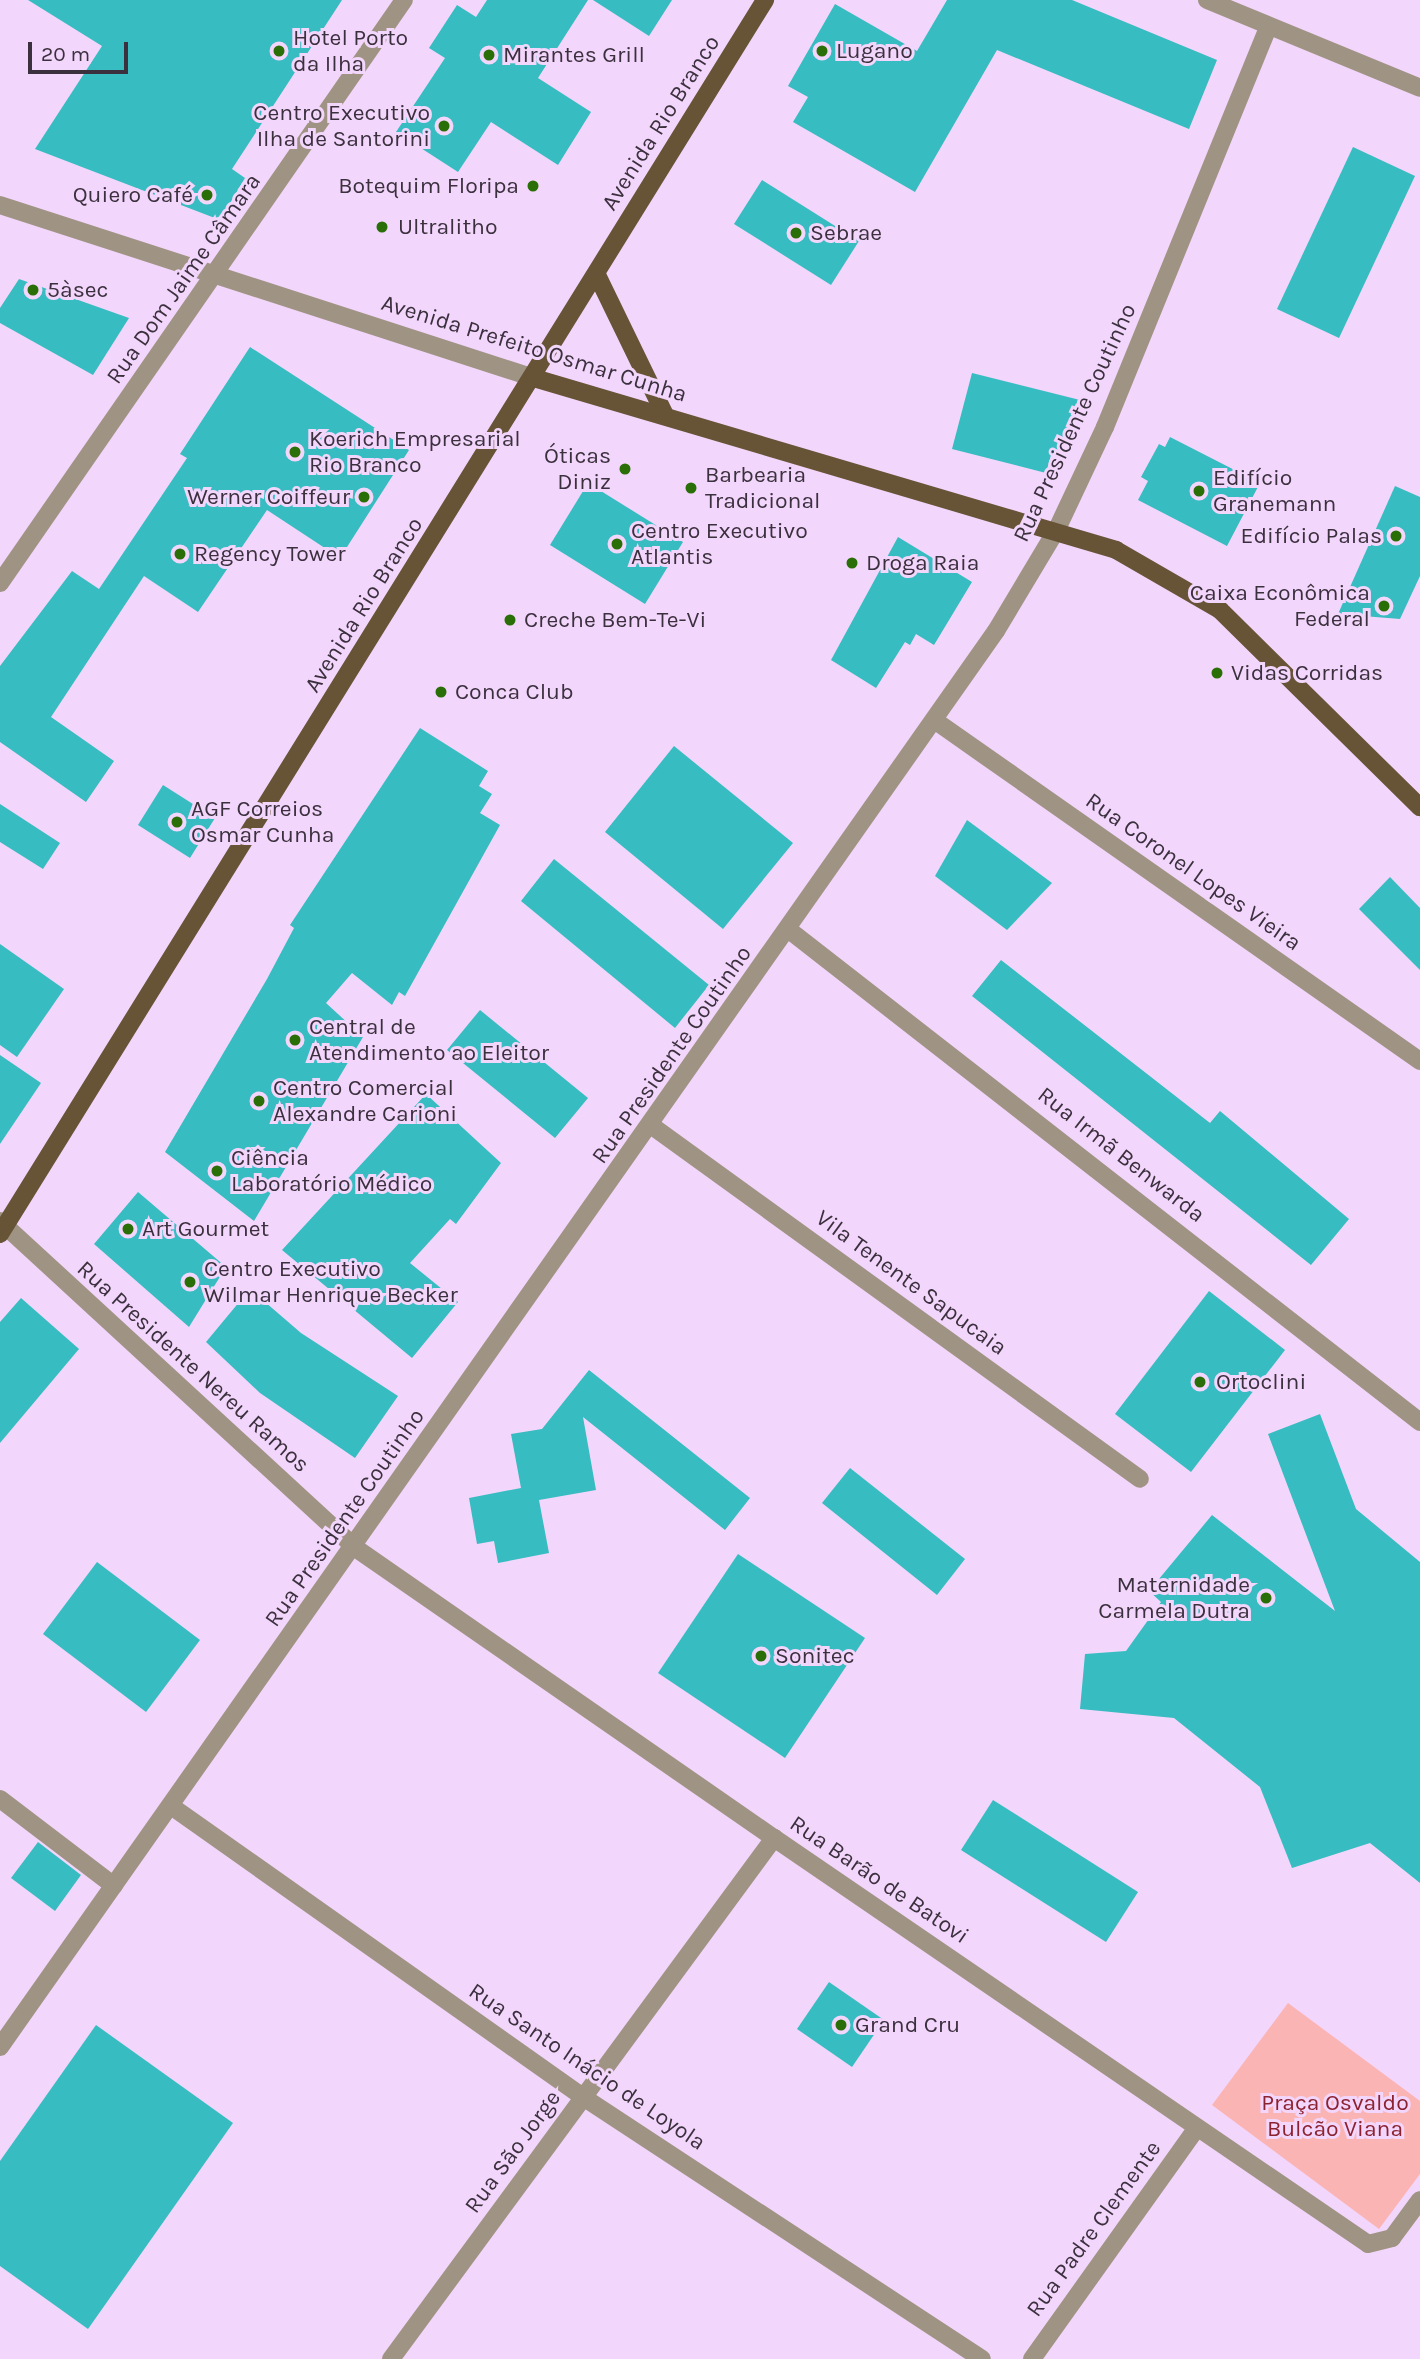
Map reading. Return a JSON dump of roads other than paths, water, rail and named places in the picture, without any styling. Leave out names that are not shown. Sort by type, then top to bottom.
[{"type":"main road","name":"Avenida Rio Branco","points":[[2,1227],[534,378],[765,0]]},
{"type":"main road","points":[[597,275],[665,415]]},
{"type":"main road","name":"Avenida Prefeito Osmar Cunha","points":[[534,378],[1057,529],[1116,550],[1220,610],[1420,807]]},
{"type":"street","name":"Rua Dom Jaime Câmara","points":[[0,583],[219,275],[404,0]]},
{"type":"street","points":[[1207,0],[1420,88]]},
{"type":"street","name":"Rua Presidente Coutinho","points":[[0,2047],[937,722],[1057,529],[1142,342],[1269,26]]},
{"type":"street","name":"Avenida Prefeito Osmar Cunha","points":[[0,205],[534,378]]},
{"type":"street","name":"Rua Coronel Lopes Vieira","points":[[937,722],[1420,1061]]},
{"type":"street","name":"Rua Irmã Benwarda","points":[[789,930],[1420,1422]]},
{"type":"street","name":"Vila Tenente Sapucaia","points":[[652,1126],[1140,1479]]},
{"type":"street","name":"Rua Presidente Nereu Ramos","points":[[2,1227],[354,1547]]},
{"type":"street","name":"Rua Barão de Batovi","points":[[354,1547],[1368,2244],[1380,2245],[1420,2200]]},
{"type":"street","points":[[0,1799],[114,1886]]},
{"type":"street","name":"Rua Santo Inácio de Loyola","points":[[170,1806],[583,2097],[982,2359]]},
{"type":"street","name":"Rua São Jorge","points":[[391,2359],[774,1838]]},
{"type":"street","name":"Rua Padre Clemente","points":[[1031,2359],[1197,2128]]},
{"type":"place","name":"Hotel Porto da Ilha","points":[[279,51]]},
{"type":"place","name":"Lugano","points":[[822,51]]},
{"type":"place","name":"Mirantes Grill","points":[[489,55]]},
{"type":"place","name":"Centro Executivo Ilha de Santorini","points":[[444,126]]},
{"type":"place","name":"Botequim Floripa","points":[[533,186]]},
{"type":"place","name":"Quiero Café","points":[[207,195]]},
{"type":"place","name":"Ultralitho","points":[[382,227]]},
{"type":"place","name":"Sebrae","points":[[796,233]]},
{"type":"place","name":"5àsec","points":[[33,290]]},
{"type":"place","name":"Koerich Empresarial Rio Branco","points":[[295,452]]},
{"type":"place","name":"Óticas Diniz","points":[[625,469]]},
{"type":"place","name":"Barbearia Tradicional","points":[[691,488]]},
{"type":"place","name":"Edifício Granemann","points":[[1199,491]]},
{"type":"place","name":"Werner Coiffeur","points":[[364,497]]},
{"type":"place","name":"Edifício Palas","points":[[1396,536]]},
{"type":"place","name":"Centro Executivo Atlantis","points":[[617,544]]},
{"type":"place","name":"Regency Tower","points":[[180,554]]},
{"type":"place","name":"Droga Raia","points":[[852,563]]},
{"type":"place","name":"Caixa Econômica Federal","points":[[1384,606]]},
{"type":"place","name":"Creche Bem-Te-Vi","points":[[510,620]]},
{"type":"place","name":"Vidas Corridas","points":[[1217,673]]},
{"type":"place","name":"Conca Club","points":[[441,692]]},
{"type":"place","name":"AGF Correios Osmar Cunha","points":[[177,822]]},
{"type":"place","name":"Central de Atendimento ao Eleitor","points":[[295,1040]]},
{"type":"place","name":"Centro Comercial Alexandre Carioni","points":[[259,1101]]},
{"type":"place","name":"Ciência Laboratório Médico","points":[[217,1171]]},
{"type":"place","name":"Art Gourmet","points":[[128,1229]]},
{"type":"place","name":"Centro Executivo Wilmar Henrique Becker","points":[[190,1282]]},
{"type":"place","name":"Ortoclini","points":[[1200,1382]]},
{"type":"place","name":"Maternidade Carmela Dutra","points":[[1266,1598]]},
{"type":"place","name":"Sonitec","points":[[761,1656]]},
{"type":"place","name":"Grand Cru","points":[[841,2025]]},
{"type":"park label","name":"Praça Osvaldo Bulcão Viana","points":[[1335,2116]]}]
